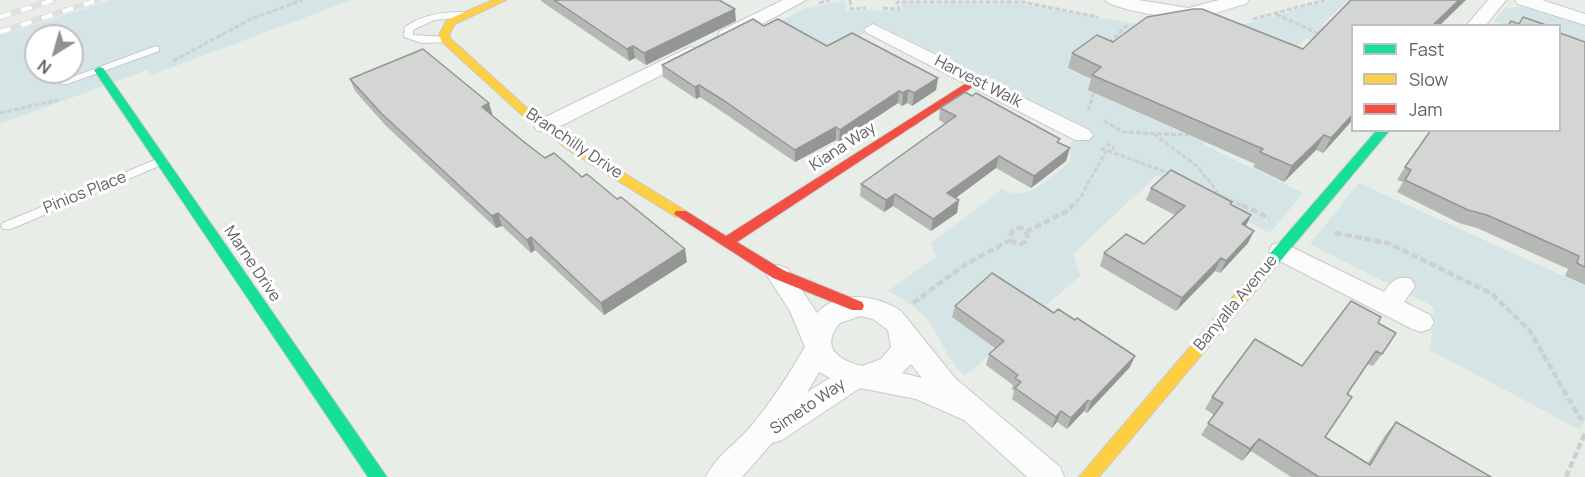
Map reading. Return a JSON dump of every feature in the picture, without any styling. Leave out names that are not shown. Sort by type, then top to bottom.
[{"type":"street","points":[[446,40],[445,29],[464,15],[501,0]]},
{"type":"street","points":[[1114,0],[1140,3],[1164,11],[1188,13],[1240,0]]},
{"type":"street","points":[[1477,24],[1497,0]]},
{"type":"street","points":[[1524,0],[1585,20]]},
{"type":"street","points":[[544,126],[804,3]]},
{"type":"street","name":"Harvest Walk","points":[[873,29],[1082,135]]},
{"type":"street","name":"Branchilly Drive","points":[[446,40],[525,112],[574,148],[729,241],[778,274],[857,306]]},
{"type":"street","name":"Marne Drive","points":[[99,70],[378,477]]},
{"type":"street","name":"Kiana Way","points":[[729,241],[975,80]]},
{"type":"street","name":"Banyalla Avenue","points":[[1088,477],[1382,132]]},
{"type":"street","points":[[1281,250],[1395,296],[1421,322]]},
{"type":"street","name":"Branchilly Drive","points":[[778,274],[801,306],[817,342]]},
{"type":"street","points":[[910,324],[899,324],[888,314],[873,308],[857,306],[833,312],[819,327],[817,342],[831,366],[860,376],[918,388],[972,411]]},
{"type":"street","points":[[860,376],[892,368],[900,359],[905,348],[910,324]]},
{"type":"street","points":[[910,324],[932,373],[972,411],[1049,477]]},
{"type":"street","name":"Simeto Way","points":[[721,477],[760,439],[798,384],[817,342]]},
{"type":"street","name":"Simeto Way","points":[[760,439],[860,376]]},
{"type":"lane","points":[[446,40],[422,40],[409,37],[408,28],[418,21],[437,15],[464,15]]},
{"type":"lane","points":[[84,75],[156,49]]},
{"type":"lane","name":"Pinios Place","points":[[7,226],[162,161]]},
{"type":"path","points":[[804,3],[830,0]]},
{"type":"path","points":[[850,0],[851,9],[899,9],[897,2],[1022,2],[1104,18]]},
{"type":"path","points":[[1275,14],[1322,35]]},
{"type":"path","points":[[1101,48],[1122,33],[1128,22],[1132,23]]},
{"type":"path","points":[[1094,92],[1087,106],[1088,112],[1123,132],[1187,135],[1199,124]]},
{"type":"path","points":[[1154,133],[1162,142],[1198,166],[1215,186],[1218,194]]},
{"type":"path","points":[[1113,150],[1177,177]]},
{"type":"path","points":[[1012,239],[1010,234],[1013,230],[1026,232],[1074,205],[1106,151]]},
{"type":"path","points":[[1208,190],[1271,219]]},
{"type":"path","points":[[910,324],[910,306],[966,264],[1012,239],[1024,242],[1028,239],[1026,232]]},
{"type":"path","points":[[1333,232],[1388,243],[1492,294],[1530,331],[1579,417],[1585,421]]},
{"type":"path","points":[[1566,477],[1585,433]]},
{"type":"shaded area","points":[[112,0],[352,0],[151,75],[147,70],[0,124],[0,36],[24,28],[24,84],[84,84],[84,24],[37,24]]},
{"type":"shaded area","points":[[845,0],[846,11],[902,10],[901,4],[1021,4],[1137,24],[1108,55],[1093,49],[1067,68],[1095,82],[1087,89],[1181,132],[1185,129],[1201,135],[1205,145],[1303,193],[1270,233],[1157,175],[1073,254],[1080,276],[965,376],[945,350],[929,322],[910,304],[888,291],[936,257],[931,243],[1002,189],[1012,193],[1030,191],[1071,161],[1070,143],[1090,129],[879,25],[827,55],[772,26],[804,9]]},
{"type":"shaded area","points":[[1330,0],[1349,0],[1321,25],[1351,37],[1351,56],[1306,38],[1285,58],[1237,23],[1245,24]]},
{"type":"shaded area","points":[[1505,8],[1536,9],[1585,25],[1585,52],[1561,43],[1561,24],[1504,24],[1494,21]]},
{"type":"shaded area","points":[[1359,183],[1585,286],[1585,420],[1580,430],[1430,350],[1434,307],[1310,244]]},
{"type":"building","points":[[554,0],[719,0],[735,9],[644,53],[633,46],[627,49]]},
{"type":"building","points":[[1351,0],[1459,0],[1434,24],[1351,24],[1351,116],[1331,138],[1324,135],[1292,166],[1260,152],[1263,149],[1092,75],[1101,67],[1072,53],[1097,35],[1113,42],[1147,17],[1193,9],[1202,9],[1303,49]]},
{"type":"building","points":[[1523,17],[1543,24],[1519,24]]},
{"type":"building","points":[[753,19],[764,26],[778,19],[827,46],[852,33],[938,78],[914,93],[908,90],[903,93],[899,91],[840,130],[836,127],[795,150],[726,102],[699,85],[695,87],[662,65]]},
{"type":"building","points":[[1561,33],[1585,42],[1585,267],[1577,263],[1579,256],[1487,215],[1468,210],[1405,180],[1411,170],[1405,167],[1430,132],[1561,132]]},
{"type":"building","points":[[423,49],[489,103],[482,107],[524,142],[545,158],[554,153],[582,177],[587,174],[617,199],[621,197],[685,249],[601,303],[531,237],[527,240],[498,213],[492,216],[381,113],[350,79]]},
{"type":"building","points":[[965,92],[972,96],[976,93],[1060,139],[1057,142],[1070,148],[1034,176],[999,156],[947,193],[959,200],[933,219],[895,194],[886,200],[861,184],[956,116],[940,108]]},
{"type":"building","points":[[1171,170],[1232,202],[1230,204],[1251,215],[1242,224],[1254,231],[1226,261],[1221,258],[1182,298],[1104,253],[1126,234],[1144,244],[1185,206],[1151,188]]},
{"type":"building","points":[[992,273],[1054,313],[1058,309],[1075,320],[1077,318],[1135,356],[1091,402],[1088,400],[1071,418],[1061,411],[1056,417],[1015,388],[1021,382],[1015,378],[1018,375],[989,354],[1004,341],[955,306]]},
{"type":"building","points":[[1351,301],[1381,317],[1378,323],[1396,333],[1382,354],[1376,351],[1347,394],[1352,397],[1325,437],[1370,465],[1396,422],[1491,477],[1319,477],[1259,439],[1250,449],[1208,423],[1223,403],[1212,397],[1255,339],[1302,366]]},
{"type":"railway","points":[[0,17],[54,0]]},
{"type":"railway","points":[[0,32],[98,0]]},
{"type":"traffic: fast","points":[[99,70],[378,477]]},
{"type":"traffic: fast","points":[[1272,261],[1382,132]]},
{"type":"traffic: slow","points":[[501,0],[451,22],[444,35],[446,40],[525,112],[574,148],[681,214]]},
{"type":"traffic: slow","points":[[1088,477],[1272,261]]},
{"type":"traffic: jam","points":[[728,241],[976,80]]},
{"type":"traffic: jam","points":[[681,214],[778,274],[857,306]]}]
